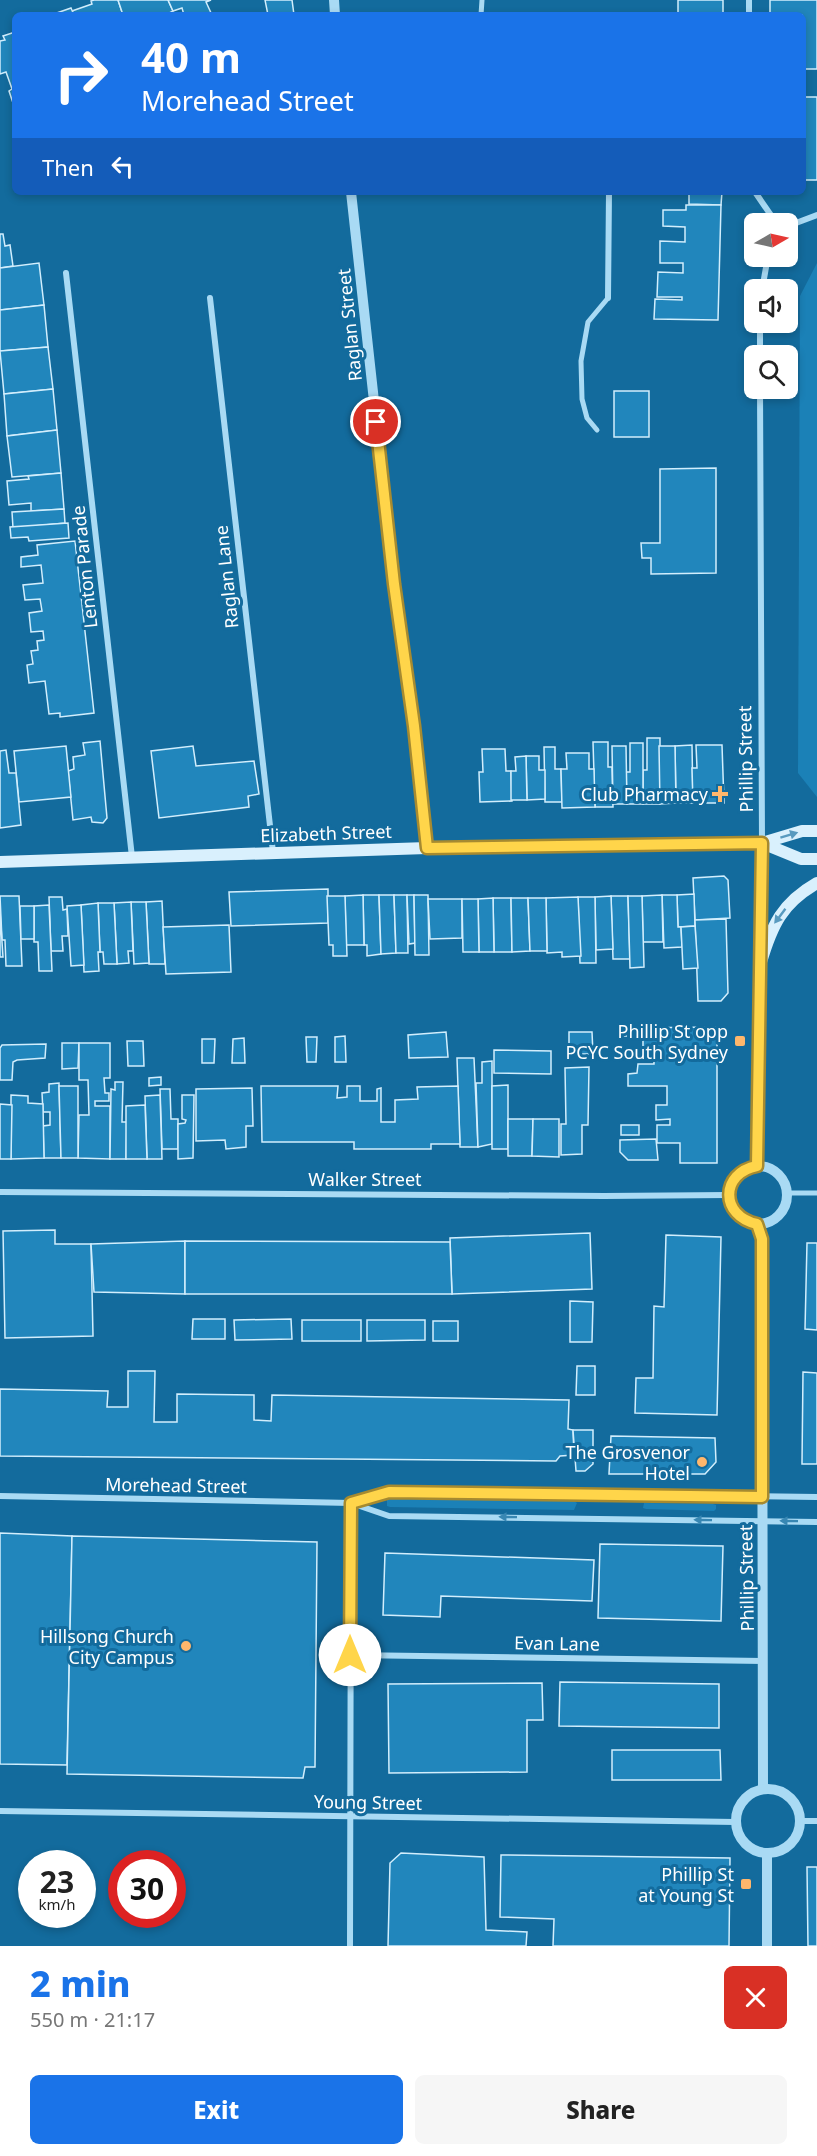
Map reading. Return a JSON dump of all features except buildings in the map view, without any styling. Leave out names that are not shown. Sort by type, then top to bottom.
[{"type":"main road","name":"Elizabeth Street","points":[[0,862],[427,848],[762,843],[802,831],[817,831]]},
{"type":"main road","name":"Elizabeth Street","points":[[762,843],[801,859],[817,859]]},
{"type":"main road","points":[[761,962],[769,935],[778,916],[808,888],[817,883]]},
{"type":"street","name":"Raglan Street","points":[[351,195],[394,584],[414,726],[427,848]]},
{"type":"street","points":[[597,430],[587,418],[582,399],[581,361],[588,322],[608,298],[609,195]]},
{"type":"street","points":[[757,195],[769,213]]},
{"type":"street","points":[[798,222],[817,215]]},
{"type":"street","name":"Lenton Parade","points":[[66,273],[132,857]]},
{"type":"street","name":"Raglan Lane","points":[[210,298],[273,853]]},
{"type":"street","name":"Phillip Street","points":[[757,1166],[762,843],[760,399]]},
{"type":"street","points":[[757,1166],[766,1167],[781,1176],[787,1193],[786,1203],[776,1219],[757,1224],[740,1218],[734,1212],[729,1195],[730,1186],[740,1172],[757,1166]]},
{"type":"street","name":"Walker Street","points":[[0,1192],[729,1195]]},
{"type":"street","points":[[787,1193],[817,1193]]},
{"type":"street","name":"Phillip Street","points":[[757,1224],[762,1239],[763,1788]]},
{"type":"street","name":"Morehead Street","points":[[0,1496],[351,1503],[389,1492],[817,1497]]},
{"type":"street","points":[[350,1946],[351,1503]]},
{"type":"street","name":"Morehead Street","points":[[351,1503],[389,1516],[817,1522]]},
{"type":"street","name":"Evan Lane","points":[[350,1655],[763,1661]]},
{"type":"street","points":[[763,1788],[784,1793],[793,1801],[800,1821],[799,1832],[794,1841],[786,1848],[767,1854],[757,1852],[741,1840],[735,1822],[740,1804],[746,1796],[763,1788]]},
{"type":"street","name":"Young Street","points":[[0,1811],[735,1822]]},
{"type":"street","points":[[800,1821],[817,1821]]},
{"type":"street","points":[[766,1946],[767,1854]]},
{"type":"shaded area","points":[[817,263],[817,797],[798,773],[800,296]]},
{"type":"shaded area","points":[[387,1499],[574,1501],[577,1503],[574,1510],[390,1507],[387,1506]]},
{"type":"shaded area","points":[[644,1503],[713,1504],[716,1505],[716,1509],[714,1511],[646,1509],[643,1508]]},
{"type":"place","name":"Club Pharmacy","points":[[720,794]]},
{"type":"place","name":"Phillip St opp PCYC South Sydney","points":[[740,1041]]},
{"type":"place","name":"The Grosvenor Hotel","points":[[702,1462]]},
{"type":"place","name":"Hillsong Church City Campus","points":[[186,1646]]},
{"type":"place","name":"Phillip St at Young St","points":[[746,1884]]},
{"type":"route","points":[[350,1655],[351,1503],[389,1492],[762,1497],[762,1239],[757,1224],[740,1218],[734,1212],[729,1195],[730,1186],[740,1172],[757,1166],[762,843],[427,848],[376,422]]}]
